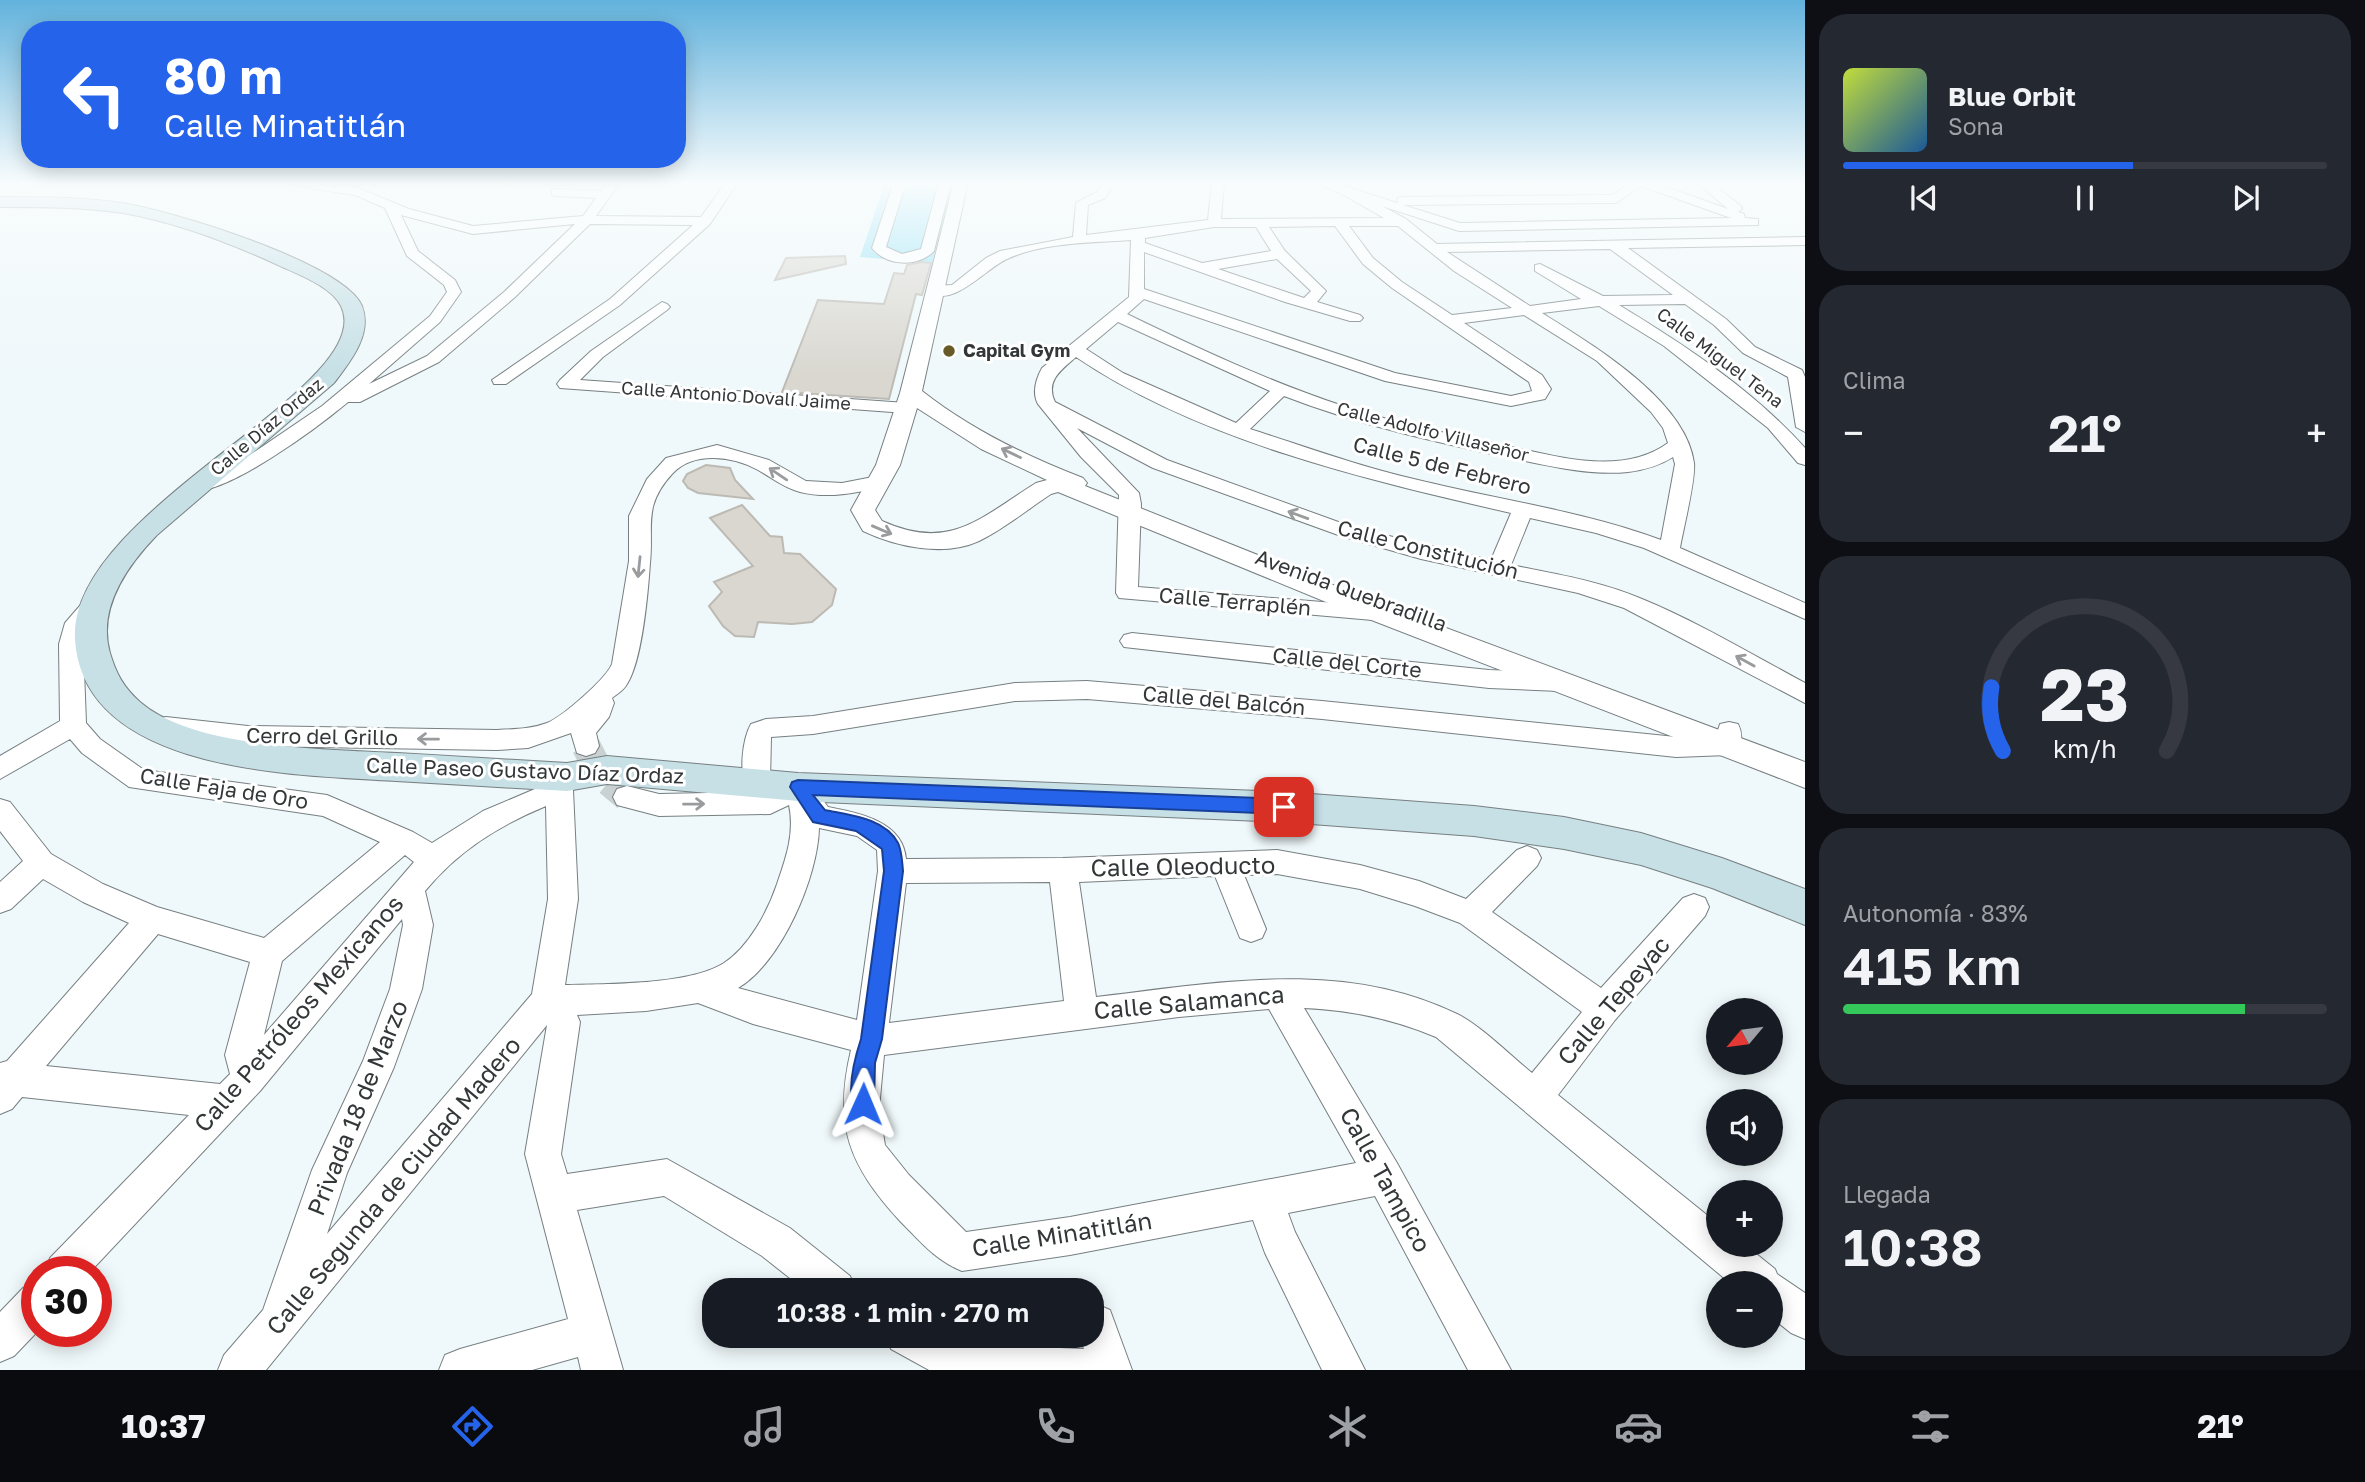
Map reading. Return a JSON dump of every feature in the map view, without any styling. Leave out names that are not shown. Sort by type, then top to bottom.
[{"type":"main road","name":"Calle Díaz Ordaz","points":[[189,492],[319,386],[331,373],[354,328],[350,303],[334,286],[247,246]]},
{"type":"main road","name":"Calle Paseo Gustavo Díaz Ordaz","points":[[189,492],[125,553],[99,598],[90,630],[91,658],[103,684],[148,723],[173,735],[220,751],[256,757],[563,784],[607,770],[798,787],[1284,807],[1474,821],[1564,833],[1641,849],[1722,875],[1805,907]]},
{"type":"street","points":[[189,492],[245,467],[328,410],[435,319],[454,292],[450,283],[412,253],[410,246]]},
{"type":"street","points":[[328,410],[433,359],[509,295],[560,246]]},
{"type":"street","points":[[500,380],[615,302],[677,246]]},
{"type":"street","points":[[880,246],[884,254],[901,258],[920,256],[928,246]]},
{"type":"street","points":[[586,746],[583,731],[600,711],[604,693],[617,681],[624,664],[640,561],[639,516],[657,479],[673,462],[693,454],[717,452],[737,455],[762,464],[790,482],[804,487],[842,489],[878,482],[888,465],[909,400],[945,246]]},
{"type":"street","points":[[934,290],[956,289],[991,261],[1005,254],[1040,246]]},
{"type":"street","points":[[1130,507],[1129,493],[1088,453],[1049,406],[1043,393],[1048,372],[1137,298],[1134,283],[1139,263],[1138,246]]},
{"type":"street","points":[[1151,246],[1199,268],[1355,318]]},
{"type":"street","points":[[1275,246],[1319,291],[1308,303]]},
{"type":"street","points":[[1136,291],[1391,377],[1511,401],[1539,396],[1542,389],[1536,379],[1397,285],[1368,261],[1357,246]]},
{"type":"street","points":[[1430,246],[1459,268],[1603,358],[1657,408],[1672,428],[1685,464],[1669,552]]},
{"type":"street","points":[[1432,248],[1503,246]]},
{"type":"street","points":[[1615,246],[1720,322],[1749,350],[1800,374],[1804,417]]},
{"type":"street","points":[[1199,268],[1280,254]]},
{"type":"street","name":"Calle Miguel Tena","points":[[1540,268],[1588,297],[1602,301],[1670,343],[1774,424],[1805,459]]},
{"type":"street","points":[[1451,320],[1602,301],[1688,299]]},
{"type":"street","name":"Calle Antonio Dovalí Jaime","points":[[662,307],[597,354],[566,384],[909,400]]},
{"type":"street","name":"Calle Adolfo Villaseñor","points":[[1116,315],[1282,390],[1381,423],[1466,443],[1562,461],[1606,465],[1640,464],[1661,458],[1678,444]]},
{"type":"street","name":"Calle 5 de Febrero","points":[[1074,349],[1117,377],[1238,431],[1347,467],[1483,502],[1602,528],[1669,552],[1805,612]]},
{"type":"street","points":[[1238,431],[1282,390]]},
{"type":"street","name":"Avenida Quebradilla","points":[[909,400],[1061,478],[1384,615],[1563,682],[1805,761]]},
{"type":"street","name":"Calle Constitución","points":[[1049,406],[1160,464],[1360,536],[1583,587],[1632,604],[1677,624],[1805,694]]},
{"type":"street","points":[[895,445],[908,432],[919,426],[939,423],[965,431]]},
{"type":"street","name":"Avenida Quebradilla","points":[[878,482],[863,510],[872,526],[898,536],[942,541],[969,536],[1044,488],[1055,485],[1070,488],[1130,507],[1329,586],[1490,641],[1729,738],[1805,775]]},
{"type":"street","name":"Calle Terraplén","points":[[1130,507],[1127,593],[1384,615]]},
{"type":"street","points":[[1499,568],[1523,510]]},
{"type":"street","points":[[0,769],[73,725],[71,644],[76,623],[99,598]]},
{"type":"street","name":"Calle del Corte","points":[[1132,641],[1489,679],[1563,682]]},
{"type":"street","name":"Calle del Balcón","points":[[757,782],[758,737],[760,731],[766,728],[813,726],[1027,692],[1087,690],[1322,710],[1676,747],[1729,738]]},
{"type":"street","name":"Cerro del Grillo","points":[[148,723],[248,736],[496,740],[528,738],[558,729],[604,693]]},
{"type":"street","name":"Calle Faja de Oro","points":[[73,725],[92,746],[138,780],[327,806],[403,840],[434,859]]},
{"type":"street","points":[[460,1370],[597,1352],[543,1154],[564,1022],[547,1000],[563,899],[563,784]]},
{"type":"street","name":"Calle Petróleos Mexicanos","points":[[79,1256],[237,1090],[434,859],[452,843],[563,784]]},
{"type":"street","points":[[547,1000],[642,997],[698,988],[736,974],[757,948],[787,899],[807,835],[807,821],[798,787],[770,803],[659,805],[626,797]]},
{"type":"street","name":"Calle Minatitlán","points":[[798,787],[819,817],[860,824],[891,846],[893,871],[871,1039],[864,1063],[862,1124],[869,1152],[914,1208],[948,1244],[962,1252],[1070,1236],[1384,1176]]},
{"type":"street","points":[[0,810],[41,863],[93,893],[152,919],[268,953]]},
{"type":"street","points":[[6,1084],[237,1090],[242,1055],[268,953],[403,840]]},
{"type":"street","points":[[1471,914],[1527,858]]},
{"type":"street","name":"Calle Oleoducto","points":[[893,871],[1063,870],[1278,862],[1360,877],[1419,894],[1471,914],[1604,1009]]},
{"type":"street","points":[[0,900],[41,863]]},
{"type":"street","points":[[1225,864],[1251,929]]},
{"type":"street","points":[[1063,870],[1082,1014]]},
{"type":"street","name":"Privada 18 de Marzo","points":[[278,1327],[330,1170],[377,1067],[406,989],[418,925],[409,887]]},
{"type":"street","name":"Calle Tepeyac","points":[[1535,1097],[1604,1009],[1694,907]]},
{"type":"street","points":[[6,1084],[152,919]]},
{"type":"street","name":"Calle Salamanca","points":[[698,988],[753,1009],[871,1039],[1277,992],[1376,998],[1420,1012],[1448,1026],[1746,1271]]},
{"type":"street","name":"Calle Tampico","points":[[1277,992],[1384,1176],[1490,1370]]},
{"type":"street","name":"Calle Segunda de Ciudad Madero","points":[[239,1370],[278,1327],[547,1000]]},
{"type":"street","points":[[554,1195],[667,1177],[776,1242],[821,1278]]},
{"type":"street","points":[[1265,1199],[1278,1240],[1344,1370]]},
{"type":"street","points":[[1783,1301],[1805,1319]]},
{"type":"street","points":[[0,1342],[21,1319]]},
{"type":"street","points":[[929,1348],[959,1364],[1092,1370]]},
{"type":"street","points":[[1104,1348],[1111,1370]]},
{"type":"shaded area","points":[[864,246],[937,246],[932,263],[860,257]]},
{"type":"building","points":[[845,256],[846,264],[775,280],[786,258]]},
{"type":"building","points":[[931,263],[922,295],[916,294],[889,399],[782,392],[818,300],[884,304],[894,273],[904,274],[907,265]]},
{"type":"building","points":[[706,465],[730,468],[735,480],[753,499],[698,493],[688,488],[683,481],[687,474]]},
{"type":"building","points":[[742,505],[770,536],[782,537],[784,553],[800,554],[836,589],[832,605],[812,622],[758,622],[754,637],[735,636],[723,626],[709,606],[722,592],[714,582],[753,566],[710,518]]},
{"type":"tunnel","points":[[586,746],[601,775],[627,797]]},
{"type":"place","name":"Capital Gym","points":[[949,351]]},
{"type":"route","points":[[863,1104],[864,1063],[871,1039],[893,871],[891,846],[860,824],[819,817],[798,787],[1284,807]]}]
